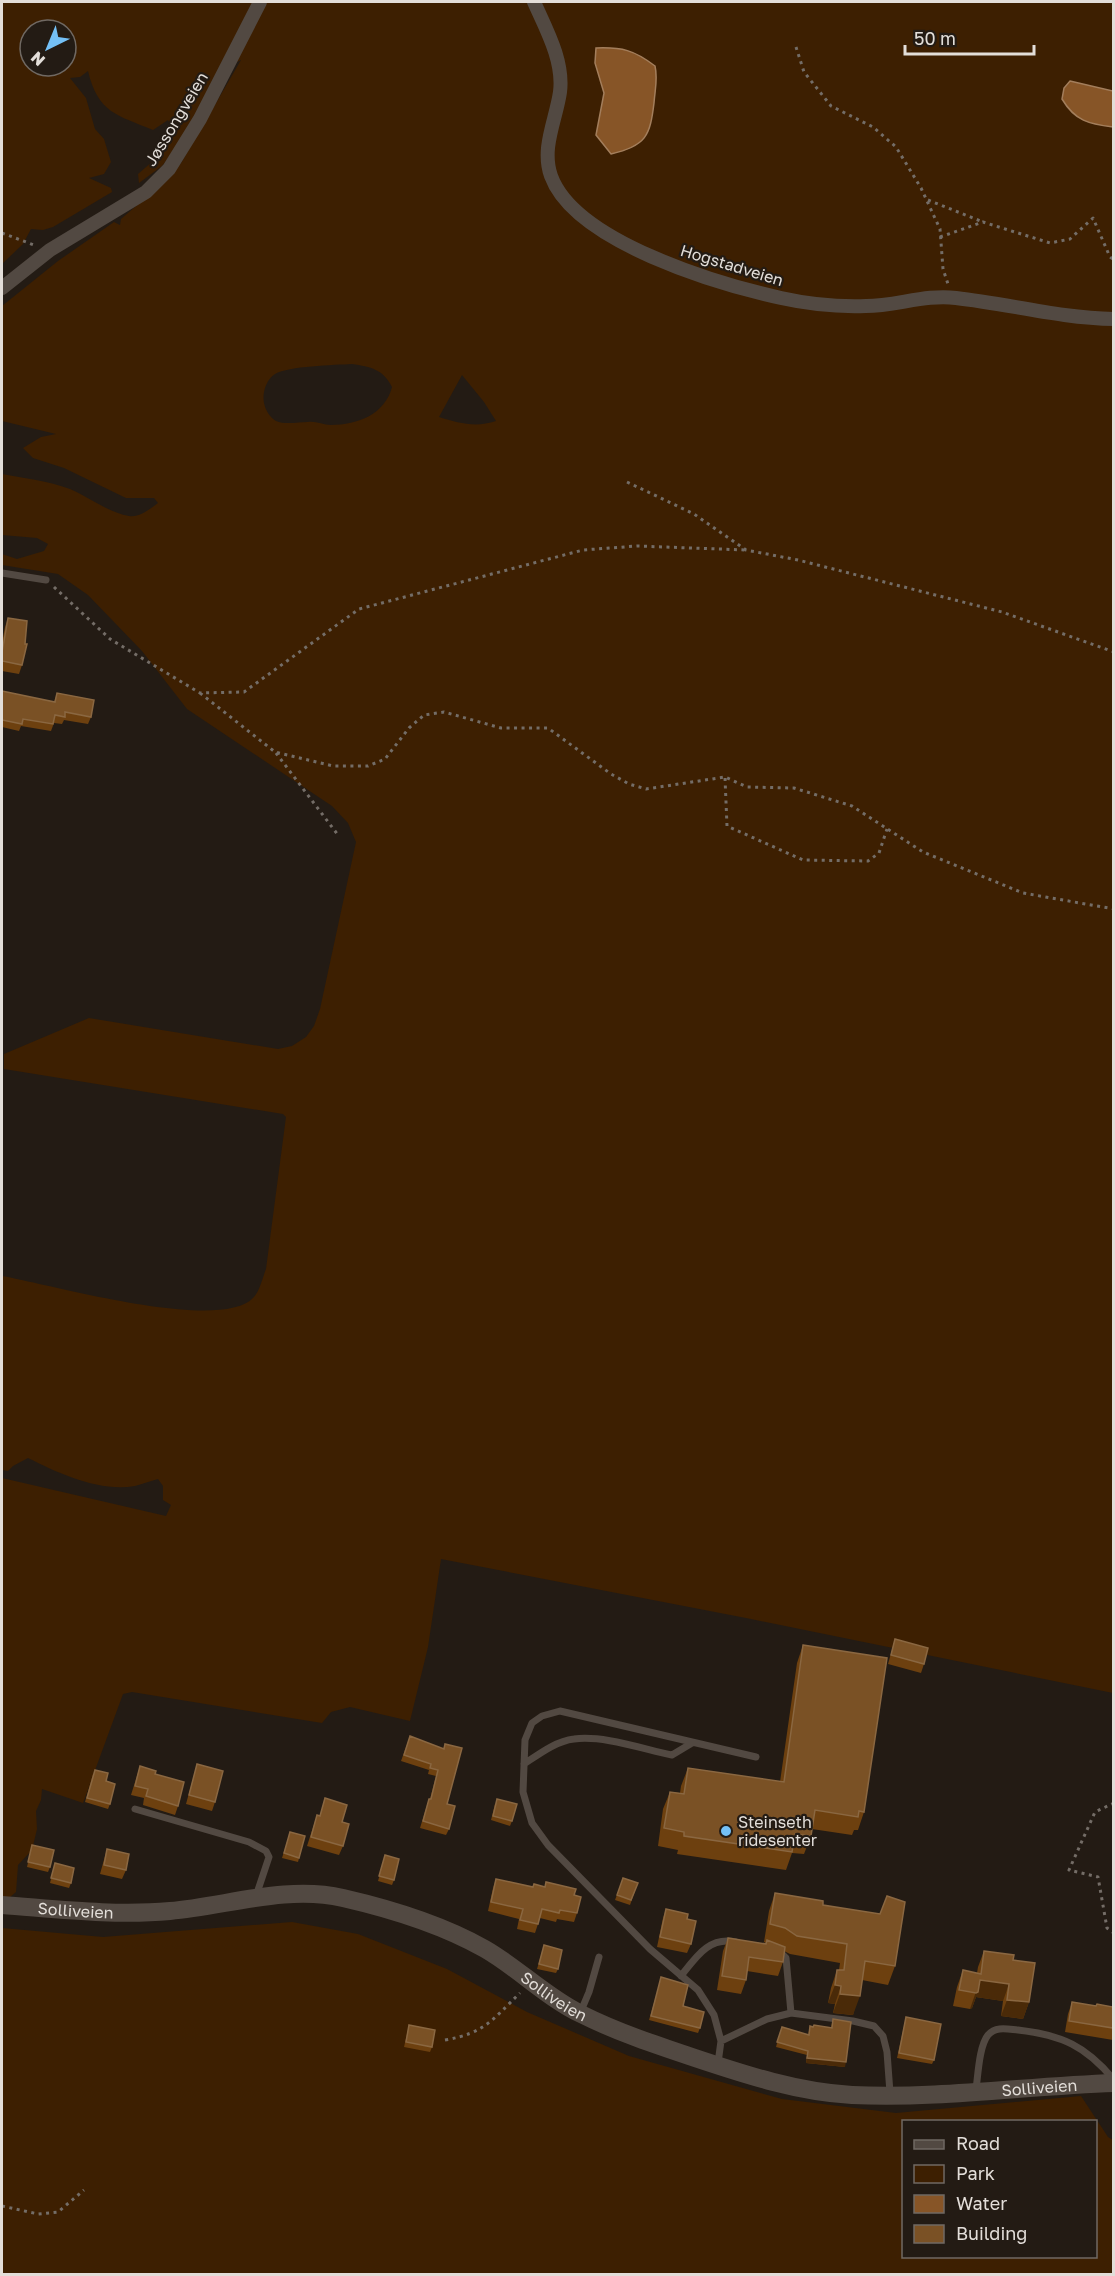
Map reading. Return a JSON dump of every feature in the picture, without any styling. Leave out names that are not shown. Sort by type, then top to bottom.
[{"type":"street","name":"Jøssongveien","points":[[2,288],[50,250],[146,192],[169,169],[200,119],[260,2]]},
{"type":"street","name":"Hogstadveien","points":[[534,2],[558,62],[560,90],[548,148],[551,176],[564,200],[609,236],[682,269],[781,298],[811,303],[867,306],[934,297],[955,297],[1028,311],[1093,319],[1113,319]]},
{"type":"street","name":"Solliveien","points":[[2,1905],[110,1911],[169,1911],[255,1898],[297,1895],[339,1897],[393,1911],[455,1933],[479,1946],[580,2014],[638,2039],[717,2066],[799,2089],[850,2095],[890,2096],[1113,2082]]},
{"type":"lane","points":[[2,573],[46,580]]},
{"type":"lane","points":[[717,2066],[721,2041],[714,2015],[698,1990],[650,1949],[548,1845],[532,1823],[523,1792],[525,1740],[532,1723],[542,1716],[560,1711],[756,1757]]},
{"type":"lane","points":[[524,1764],[548,1748],[573,1739],[602,1740],[672,1755],[692,1743]]},
{"type":"lane","points":[[135,1809],[240,1839],[266,1851],[269,1857],[255,1898]]},
{"type":"lane","points":[[681,1976],[701,1952],[712,1943],[726,1940],[747,1944]]},
{"type":"lane","points":[[768,1949],[779,1951],[786,1958],[791,2013]]},
{"type":"lane","points":[[580,2014],[599,1957]]},
{"type":"lane","points":[[721,2041],[767,2019],[791,2013],[853,2020],[874,2026],[883,2036],[887,2052],[890,2096]]},
{"type":"lane","points":[[975,2092],[983,2043],[995,2030],[1004,2028],[1038,2032],[1062,2039],[1095,2058],[1113,2082]]},
{"type":"path","points":[[796,48],[804,72],[831,106],[873,127],[896,147],[926,199],[940,230],[943,269],[949,288],[955,297]]},
{"type":"path","points":[[926,199],[983,222],[1050,243],[1070,239],[1093,218],[1113,260]]},
{"type":"path","points":[[940,237],[983,222]]},
{"type":"path","points":[[2,233],[50,250]]},
{"type":"path","points":[[627,482],[694,514],[746,550]]},
{"type":"path","points":[[200,693],[244,692],[359,609],[583,550],[637,546],[746,550],[798,560],[1002,612],[1113,652]]},
{"type":"path","points":[[46,580],[110,639],[200,693],[275,752],[338,835]]},
{"type":"path","points":[[275,752],[333,766],[368,766],[385,759],[409,728],[424,715],[444,712],[501,728],[548,728],[611,774],[629,784],[646,789],[725,777],[747,787],[794,788],[852,806],[923,852],[1023,893],[1113,909]]},
{"type":"path","points":[[725,777],[727,826],[803,860],[868,861],[879,853],[887,829]]},
{"type":"path","points":[[1113,1803],[1095,1812],[1069,1870],[1098,1877],[1107,1928],[1113,1933]]},
{"type":"path","points":[[445,2040],[475,2033],[486,2026],[531,1982]]},
{"type":"path","points":[[2,2206],[38,2214],[58,2212],[84,2190]]},
{"type":"green space","points":[[2,2],[1113,2],[1113,1693],[441,1559],[428,1647],[410,1721],[350,1707],[331,1712],[322,1723],[132,1692],[123,1694],[83,1803],[42,1789],[41,1800],[36,1811],[37,1829],[32,1850],[18,1865],[16,1892],[9,1898],[2,1897],[2,1478],[166,1516],[171,1505],[163,1500],[163,1486],[158,1479],[135,1486],[94,1484],[53,1470],[28,1458],[8,1471],[2,1470],[2,1276],[93,1296],[171,1309],[206,1310],[234,1307],[253,1298],[266,1269],[286,1117],[283,1114],[4,1069],[4,1054],[89,1018],[278,1049],[292,1046],[306,1037],[314,1026],[320,1009],[356,842],[348,823],[332,806],[187,709],[142,651],[88,595],[58,574],[2,565],[2,554],[17,559],[44,551],[48,544],[37,538],[2,535],[2,474],[62,486],[113,511],[129,516],[140,514],[158,503],[154,498],[126,498],[64,468],[33,458],[23,448],[41,437],[56,434],[2,421],[2,306],[58,261],[114,222],[120,225],[121,219],[164,182],[181,163],[241,60],[235,63],[162,166],[139,183],[138,174],[160,155],[174,134],[168,120],[153,130],[119,116],[103,104],[97,96],[88,71],[78,77],[78,18],[18,18],[18,78],[70,78],[86,98],[95,129],[104,139],[111,162],[104,174],[89,178],[111,188],[112,192],[53,227],[43,230],[31,229],[23,244],[2,264]],"holes":[[[352,364],[376,370],[385,376],[392,387],[383,404],[369,416],[351,423],[331,425],[311,422],[288,423],[274,420],[265,408],[264,391],[267,383],[275,374],[301,368]],[[462,375],[484,402],[496,421],[474,424],[439,417]]]},
{"type":"green space","points":[[292,1922],[358,1934],[447,1969],[527,2012],[629,2056],[782,2099],[896,2113],[1081,2096],[1097,2120],[902,2120],[902,2258],[1097,2258],[1097,2120],[1108,2137],[1113,2140],[1113,2274],[2,2274],[2,1928],[103,1937]]},
{"type":"water","points":[[596,48],[621,49],[634,53],[655,66],[656,71],[654,103],[648,132],[639,143],[611,154],[596,135],[604,93],[595,63]]},
{"type":"water","points":[[1070,81],[1113,91],[1113,127],[1090,123],[1072,112],[1062,99],[1064,88]]},
{"type":"building","points":[[8,618],[27,621],[25,644],[27,644],[22,665],[2,661]]},
{"type":"building","points":[[2,691],[55,702],[57,693],[94,700],[91,717],[65,712],[65,717],[55,715],[53,724],[23,719],[22,724],[2,720]]},
{"type":"building","points":[[895,1639],[928,1648],[924,1664],[891,1655]]},
{"type":"building","points":[[803,1645],[887,1658],[864,1812],[859,1811],[858,1817],[815,1810],[811,1836],[795,1834],[792,1852],[684,1836],[684,1832],[664,1828],[670,1792],[684,1794],[688,1768],[784,1782]]},
{"type":"building","points":[[410,1736],[444,1749],[445,1744],[462,1748],[447,1804],[455,1806],[449,1829],[423,1821],[438,1770],[430,1768],[431,1764],[404,1755]]},
{"type":"building","points":[[197,1764],[223,1771],[215,1802],[189,1795]]},
{"type":"building","points":[[140,1766],[156,1771],[155,1774],[184,1782],[178,1806],[146,1796],[148,1789],[135,1786]]},
{"type":"building","points":[[95,1770],[108,1773],[106,1781],[115,1784],[110,1804],[87,1798]]},
{"type":"building","points":[[325,1798],[347,1805],[342,1822],[349,1824],[343,1846],[311,1837]]},
{"type":"building","points":[[497,1799],[517,1804],[512,1821],[493,1816]]},
{"type":"building","points":[[290,1832],[305,1836],[299,1858],[284,1853]]},
{"type":"building","points":[[32,1845],[54,1850],[50,1867],[28,1862]]},
{"type":"building","points":[[107,1849],[129,1854],[126,1870],[104,1865]]},
{"type":"building","points":[[385,1855],[399,1859],[394,1880],[379,1876]]},
{"type":"building","points":[[55,1863],[74,1868],[71,1883],[51,1878]]},
{"type":"building","points":[[623,1878],[638,1883],[631,1900],[617,1895]]},
{"type":"building","points":[[496,1879],[533,1887],[534,1884],[545,1887],[546,1882],[576,1889],[574,1895],[581,1897],[577,1913],[560,1910],[559,1913],[542,1909],[538,1924],[520,1920],[523,1909],[491,1902]]},
{"type":"building","points":[[775,1893],[823,1901],[823,1905],[880,1914],[887,1896],[905,1902],[895,1966],[865,1961],[860,1996],[840,1994],[841,1986],[835,1985],[837,1970],[844,1970],[847,1944],[797,1936],[785,1928],[770,1924]]},
{"type":"building","points":[[666,1909],[688,1914],[687,1919],[696,1921],[691,1944],[660,1937]]},
{"type":"building","points":[[728,1938],[766,1944],[767,1940],[785,1947],[783,1962],[749,1957],[746,1980],[722,1976]]},
{"type":"building","points":[[544,1945],[562,1950],[558,1969],[539,1964]]},
{"type":"building","points":[[984,1951],[1014,1955],[1013,1960],[1035,1963],[1029,2002],[1007,2000],[1009,1984],[980,1980],[976,1993],[959,1990],[963,1970],[981,1974]]},
{"type":"building","points":[[661,1977],[688,1985],[683,2006],[704,2012],[700,2028],[651,2016]]},
{"type":"building","points":[[1072,2002],[1113,2007],[1113,2028],[1069,2021]]},
{"type":"building","points":[[906,2017],[941,2024],[934,2060],[899,2053]]},
{"type":"building","points":[[833,2019],[851,2022],[846,2062],[807,2058],[808,2051],[777,2042],[782,2027],[809,2035],[810,2026],[832,2028]]},
{"type":"building","points":[[409,2025],[435,2030],[432,2047],[406,2042]]},
{"type":"place","name":"Steinseth ridesenter","points":[[726,1831]]}]
